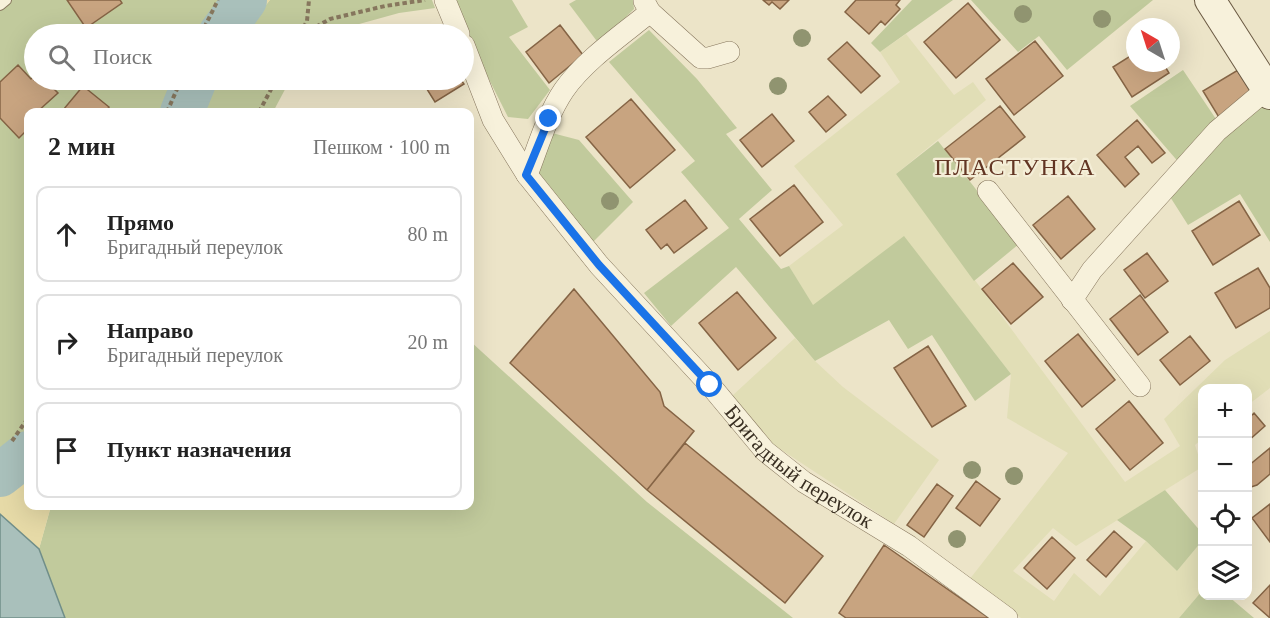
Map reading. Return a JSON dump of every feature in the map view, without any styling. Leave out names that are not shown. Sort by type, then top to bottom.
[{"type":"street","points":[[445,0],[455,24]]},
{"type":"street","points":[[1072,300],[1092,270],[1217,131],[1269,92],[1210,0]]},
{"type":"street","points":[[526,175],[563,90],[647,6],[701,57],[708,58],[729,52]]},
{"type":"street","name":"Бригадный переулок","points":[[474,71],[493,120],[526,175],[599,265],[710,385],[765,451],[804,482],[909,546],[1007,618]]},
{"type":"street","points":[[988,191],[1140,386]]},
{"type":"lane","points":[[0,5],[6,0]]},
{"type":"path","points":[[206,24],[218,0]]},
{"type":"path","points":[[306,24],[309,0]]},
{"type":"path","points":[[320,24],[330,19],[385,6],[429,0]]},
{"type":"path","points":[[169,108],[177,90]]},
{"type":"path","points":[[261,108],[271,90]]},
{"type":"path","points":[[12,441],[24,424]]},
{"type":"shaded area","points":[[906,34],[954,95],[973,82],[986,100],[896,174],[1125,482],[1180,446],[1164,419],[1198,386],[1198,442],[1195,445],[1198,454],[1198,470],[1076,546],[1053,528],[1013,571],[1054,601],[1074,573],[1100,596],[1146,541],[1177,571],[1198,546],[1198,596],[1179,618],[1021,618],[969,580],[1068,453],[1007,418],[1011,374],[904,237],[813,306],[789,266],[843,225],[794,166],[900,82],[880,52]]},
{"type":"shaded area","points":[[1270,331],[1270,388],[1252,402],[1252,384],[1200,384],[1225,360]]},
{"type":"shaded area","points":[[795,338],[815,361],[843,387],[939,460],[894,524],[771,443],[732,396]]},
{"type":"green space","points":[[0,0],[232,0],[216,24],[24,24],[24,90],[183,90],[175,108],[24,108],[24,440],[0,461]]},
{"type":"green space","points":[[270,0],[432,0],[435,8],[399,13],[359,24],[250,24]]},
{"type":"green space","points":[[452,0],[512,0],[528,27],[509,37],[550,90],[528,119],[508,117],[474,50],[474,24],[461,24]]},
{"type":"green space","points":[[576,0],[633,0],[634,9],[599,44],[569,4]]},
{"type":"green space","points":[[912,0],[953,0],[880,52],[871,43]]},
{"type":"green space","points":[[971,0],[1153,0],[1131,18],[1126,18],[1126,22],[1067,70],[1039,36],[1018,52]]},
{"type":"green space","points":[[649,30],[697,79],[737,128],[726,134],[772,190],[739,219],[781,269],[789,266],[813,305],[904,236],[1011,374],[975,401],[932,335],[908,349],[889,320],[815,361],[736,267],[671,326],[644,293],[729,228],[681,172],[695,161],[609,62]]},
{"type":"green space","points":[[1183,70],[1220,125],[1181,165],[1130,106]]},
{"type":"green space","points":[[206,90],[285,90],[275,108],[199,108]]},
{"type":"green space","points":[[1266,101],[1270,108],[1270,242],[1240,194],[1188,225],[1167,192],[1210,145]]},
{"type":"green space","points":[[552,133],[579,140],[633,202],[592,243],[534,174]]},
{"type":"green space","points":[[938,141],[1019,244],[974,281],[896,174]]},
{"type":"green space","points":[[474,345],[647,502],[793,618],[65,618],[39,549],[50,510],[474,510]]},
{"type":"green space","points":[[1165,490],[1198,528],[1198,546],[1177,571],[1146,541],[1117,520]]},
{"type":"green space","points":[[1198,596],[1198,600],[1233,600],[1254,618],[1179,618]]},
{"type":"sand","points":[[232,0],[270,0],[250,24],[216,24]]},
{"type":"sand","points":[[183,90],[206,90],[199,108],[175,108]]},
{"type":"sand","points":[[24,440],[24,510],[50,510],[39,549],[0,514],[0,461]]},
{"type":"water","points":[[0,514],[39,549],[65,618],[0,618]]},
{"type":"building","points":[[67,0],[120,0],[122,3],[92,24],[83,24]]},
{"type":"building","points":[[763,0],[789,0],[780,9],[772,2],[769,5]]},
{"type":"building","points":[[856,0],[900,0],[896,5],[900,9],[885,25],[881,21],[869,34],[845,12]]},
{"type":"building","points":[[968,3],[1000,40],[956,78],[924,42]]},
{"type":"building","points":[[560,25],[583,55],[549,83],[526,52]]},
{"type":"building","points":[[1035,41],[1063,76],[1014,115],[986,79]]},
{"type":"building","points":[[847,42],[880,76],[861,93],[828,59]]},
{"type":"building","points":[[1126,59],[1126,72],[1169,73],[1132,97],[1113,67]]},
{"type":"building","points":[[18,65],[24,71],[24,90],[55,90],[58,93],[41,108],[24,108],[24,133],[19,138],[0,118],[0,82]]},
{"type":"building","points":[[1238,70],[1254,96],[1220,119],[1203,91]]},
{"type":"building","points":[[80,90],[88,90],[109,107],[108,108],[65,108]]},
{"type":"building","points":[[428,90],[454,90],[435,102]]},
{"type":"building","points":[[828,96],[846,115],[826,132],[809,112]]},
{"type":"building","points":[[631,99],[675,150],[630,188],[586,137]]},
{"type":"building","points":[[1000,106],[1025,137],[970,180],[945,149]]},
{"type":"building","points":[[772,114],[794,141],[762,167],[740,140]]},
{"type":"building","points":[[1137,120],[1165,153],[1152,163],[1138,146],[1125,157],[1139,174],[1125,187],[1097,155]]},
{"type":"building","points":[[794,185],[823,222],[780,256],[750,219]]},
{"type":"building","points":[[1068,196],[1095,229],[1061,259],[1033,225]]},
{"type":"building","points":[[685,200],[707,228],[674,253],[667,244],[661,249],[646,230]]},
{"type":"building","points":[[1239,201],[1260,235],[1213,265],[1192,231]]},
{"type":"building","points":[[1147,253],[1168,281],[1145,298],[1124,270]]},
{"type":"building","points":[[1013,263],[1043,297],[1011,324],[982,289]]},
{"type":"building","points":[[1258,268],[1270,288],[1270,308],[1236,328],[1215,293]]},
{"type":"building","points":[[574,289],[660,392],[664,406],[694,431],[647,490],[510,363]]},
{"type":"building","points":[[737,292],[776,338],[738,370],[699,323]]},
{"type":"building","points":[[1140,295],[1168,332],[1138,355],[1110,319]]},
{"type":"building","points":[[1078,334],[1115,380],[1082,407],[1045,361]]},
{"type":"building","points":[[1190,336],[1210,361],[1180,385],[1160,360]]},
{"type":"building","points":[[928,346],[966,406],[932,427],[894,368]]},
{"type":"building","points":[[1129,401],[1163,443],[1130,470],[1096,429]]},
{"type":"building","points":[[1254,413],[1265,426],[1252,437],[1252,415]]},
{"type":"building","points":[[685,443],[823,556],[785,603],[647,490]]},
{"type":"building","points":[[1270,448],[1270,474],[1252,487],[1252,463]]},
{"type":"building","points":[[976,481],[1000,499],[980,526],[956,508]]},
{"type":"building","points":[[937,484],[953,496],[924,537],[907,525]]},
{"type":"building","points":[[1270,504],[1270,542],[1252,518]]},
{"type":"building","points":[[1114,531],[1132,547],[1106,577],[1087,560]]},
{"type":"building","points":[[1052,537],[1075,558],[1047,589],[1024,568]]},
{"type":"building","points":[[884,545],[989,618],[846,618],[839,613]]},
{"type":"building","points":[[1270,585],[1270,618],[1253,603]]},
{"type":"waterway","points":[[227,24],[245,0]]},
{"type":"waterway","points":[[184,108],[191,90]]},
{"type":"waterway","points":[[0,475],[24,456]]},
{"type":"district","name":"ПЛАСТУНКА","points":[[1015,167]]},
{"type":"route","points":[[549,119],[526,175],[599,265],[710,385]]}]
